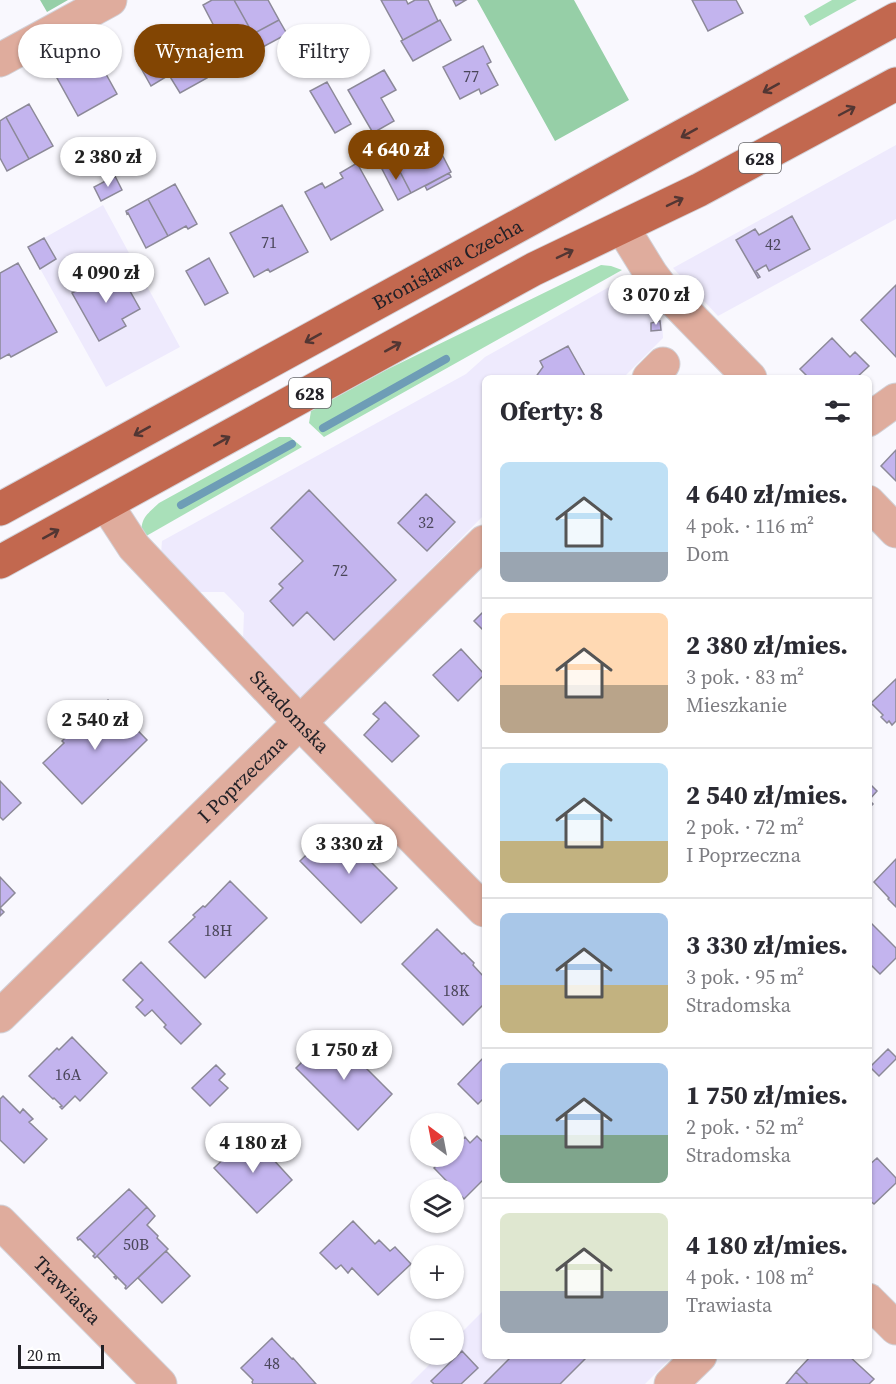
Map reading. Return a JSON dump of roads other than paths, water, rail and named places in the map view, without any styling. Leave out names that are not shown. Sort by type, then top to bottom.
[{"type":"main road","name":"Bronisława Czecha","points":[[0,509],[896,20]]},
{"type":"main road","name":"628","points":[[0,562],[534,269],[736,171],[896,84]]},
{"type":"street","points":[[0,60],[110,0]]},
{"type":"street","points":[[622,227],[660,286],[747,375]]},
{"type":"street","points":[[872,417],[896,400]]},
{"type":"street","name":"Stradomska","points":[[106,504],[134,547],[301,723],[482,908]]},
{"type":"street","points":[[872,506],[896,531]]},
{"type":"street","name":"I Poprzeczna","points":[[0,1016],[482,544]]},
{"type":"street","name":"Trawiasta","points":[[0,1222],[160,1384]]},
{"type":"street","points":[[872,1304],[896,1328]]},
{"type":"street","points":[[671,1384],[697,1359]]},
{"type":"waterway","points":[[323,428],[446,359]]},
{"type":"waterway","points":[[181,505],[292,444]]}]
